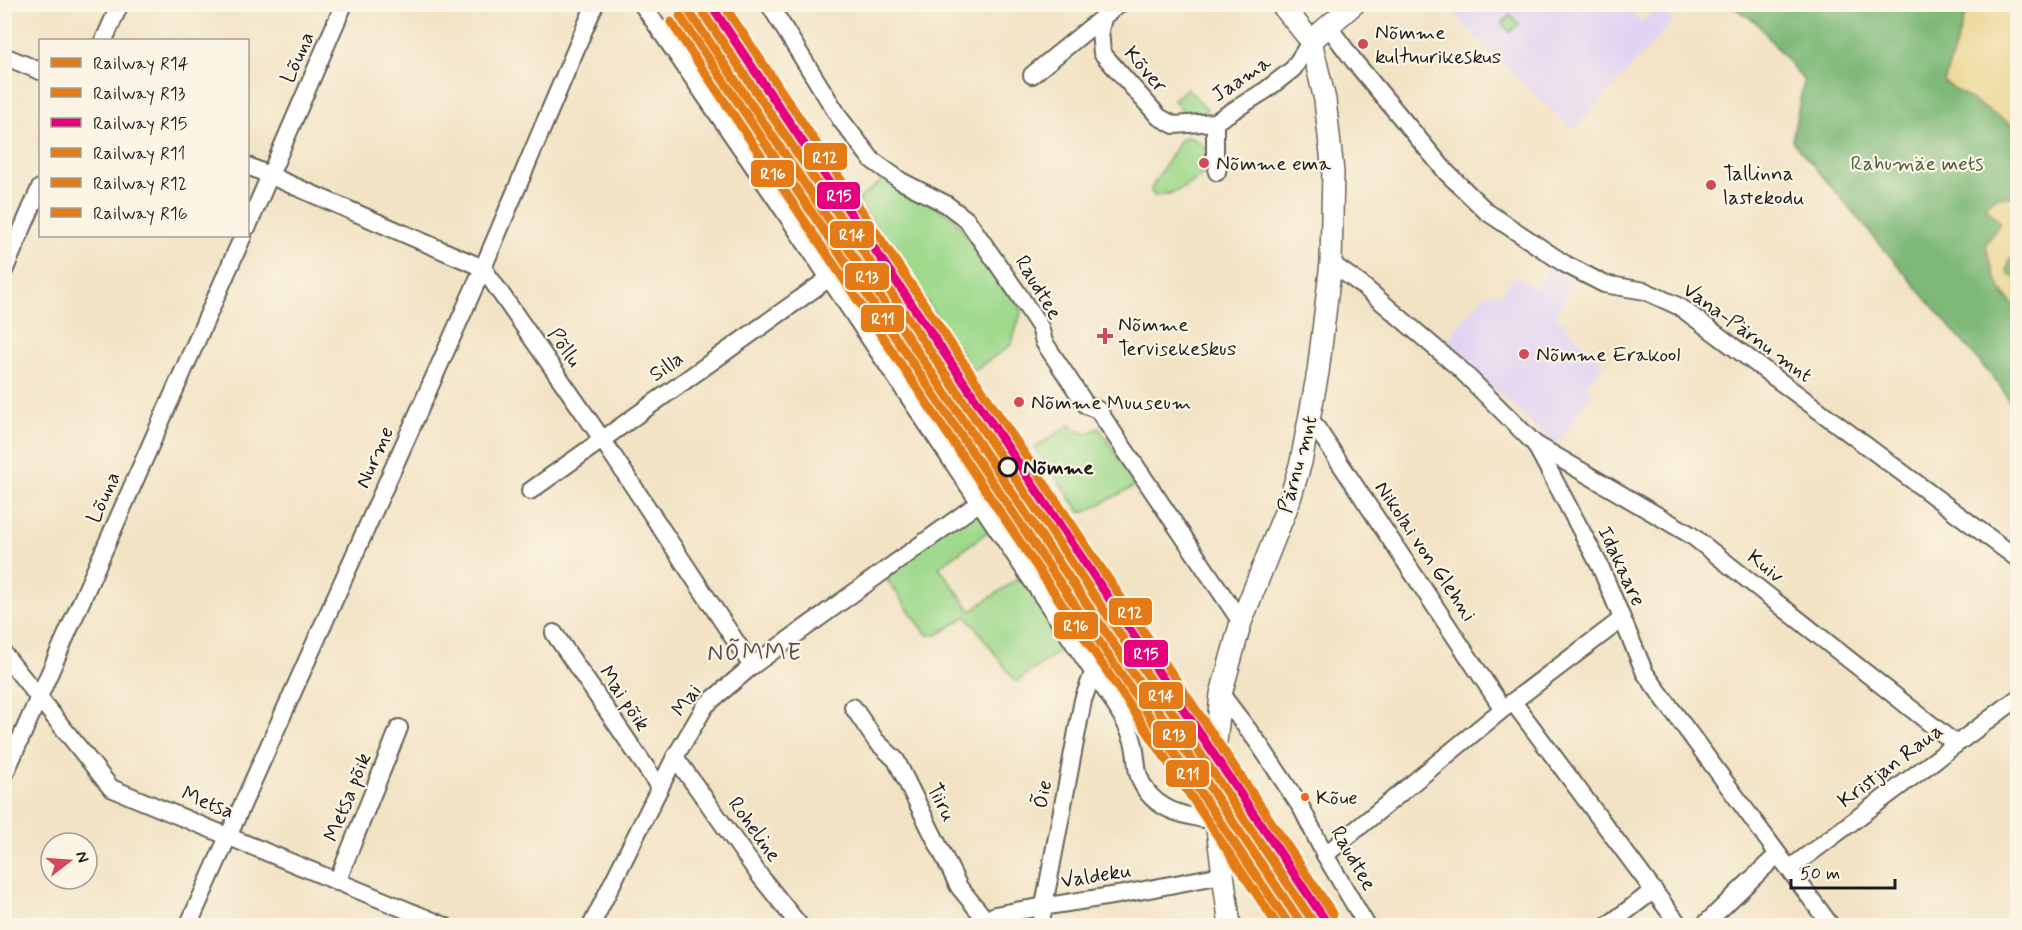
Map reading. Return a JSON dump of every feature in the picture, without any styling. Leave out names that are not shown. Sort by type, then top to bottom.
[{"type":"main road","name":"Pärnu mnt","points":[[1230,926],[1215,821],[1213,772],[1221,694],[1241,622],[1289,502],[1301,462],[1323,340],[1331,263],[1333,172],[1325,100],[1311,41],[1281,4]]},
{"type":"main road","points":[[1311,41],[1354,4]]},
{"type":"street","points":[[104,39],[120,4]]},
{"type":"street","name":"Lõuna","points":[[249,224],[344,4]]},
{"type":"street","name":"Nurme","points":[[188,926],[483,268],[595,4]]},
{"type":"street","points":[[642,4],[776,199],[1124,719],[1133,739],[1138,772],[1152,800],[1177,813],[1215,821]]},
{"type":"street","name":"Raudtee","points":[[769,4],[841,120],[872,160],[902,181],[946,204],[967,220],[1049,340],[1086,405],[1098,410],[1241,622]]},
{"type":"street","points":[[1032,75],[1119,4]]},
{"type":"street","name":"Kõver","points":[[1102,18],[1100,30],[1102,53],[1159,117],[1174,125]]},
{"type":"street","name":"Vana-Pärnu mnt","points":[[1328,26],[1354,61],[1447,173],[1486,212],[1565,264],[1604,284],[1645,291],[1680,307],[2018,559]]},
{"type":"street","name":"Jaama","points":[[1174,125],[1215,122],[1273,85],[1293,69],[1311,41]]},
{"type":"street","points":[[4,56],[39,71]]},
{"type":"street","name":"Jaama","points":[[1215,122],[1217,172]]},
{"type":"street","points":[[249,166],[483,268]]},
{"type":"street","points":[[4,271],[39,190]]},
{"type":"street","name":"Lõuna","points":[[4,776],[243,237]]},
{"type":"street","name":"Idakaare","points":[[1331,263],[1363,286],[1460,369],[1535,444],[1600,566],[1645,673],[1831,926]]},
{"type":"street","name":"Põllu","points":[[483,268],[602,439],[752,666]]},
{"type":"street","name":"Silla","points":[[530,491],[828,279]]},
{"type":"street","name":"Nikolai von Glehni","points":[[1310,418],[1508,706],[1680,926]]},
{"type":"street","name":"Kuiv","points":[[1535,444],[1691,535],[1956,744]]},
{"type":"street","name":"Mai","points":[[591,926],[675,757],[706,705],[752,666],[980,502]]},
{"type":"street","points":[[1325,855],[1508,706],[1622,619]]},
{"type":"street","name":"Mai põik","points":[[554,633],[660,788]]},
{"type":"street","name":"Metsa","points":[[4,654],[111,788],[228,835],[426,922],[445,926]]},
{"type":"street","name":"Õie","points":[[1040,926],[1083,700],[1093,673]]},
{"type":"street","name":"Raudtee","points":[[1221,694],[1259,744],[1302,809],[1325,855],[1367,926]]},
{"type":"street","name":"Kristjan Raua","points":[[1789,868],[2018,698]]},
{"type":"street","name":"Tiiru","points":[[853,706],[876,741],[896,760],[959,887],[983,923]]},
{"type":"street","name":"Metsa põik","points":[[337,882],[399,728]]},
{"type":"street","name":"Roheline","points":[[675,757],[760,876],[800,926]]},
{"type":"street","points":[[1703,926],[1777,855]]},
{"type":"street","name":"Valdeku","points":[[983,923],[995,915],[1118,896],[1222,875]]},
{"type":"street","points":[[1606,926],[1654,890]]},
{"type":"shaded area","points":[[1447,5],[1624,5],[1641,22],[1659,6],[1673,21],[1573,130],[1489,52]]},
{"type":"shaded area","name":"Nõmme Erakool","points":[[1552,264],[1573,279],[1556,316],[1604,364],[1586,385],[1593,391],[1557,445],[1443,344],[1486,293],[1502,293],[1515,276],[1535,289]]},
{"type":"green space","name":"Rahumäe mets","points":[[1955,4],[1966,12],[1944,82],[2017,127],[2017,199],[2016,197],[2000,223],[2004,295],[2017,308],[2017,413],[2000,386],[1792,140],[1804,81],[1755,21],[1730,5]]},
{"type":"green space","points":[[1510,15],[1519,24],[1510,32],[1502,23]]},
{"type":"green space","points":[[1187,88],[1208,110],[1189,120],[1174,100]]},
{"type":"green space","points":[[1186,137],[1202,146],[1212,161],[1202,174],[1188,185],[1172,193],[1155,196],[1151,192],[1152,187],[1180,140]]},
{"type":"green space","points":[[885,178],[953,217],[1022,310],[1011,345],[973,371],[858,200]]},
{"type":"green space","points":[[2017,255],[2017,278],[2010,276],[2007,272],[2009,259]]},
{"type":"green space","points":[[1071,424],[1074,429],[1086,434],[1099,428],[1137,485],[1085,512],[1080,512],[1035,448]]},
{"type":"green space","points":[[980,502],[996,526],[939,567],[971,611],[1027,572],[1073,641],[1016,682],[967,616],[937,635],[927,635],[882,573]]},
{"type":"sand","points":[[1955,5],[2017,5],[2017,127],[1944,82],[1966,13]]},
{"type":"sand","points":[[1997,197],[2017,197],[2018,200],[2014,215],[2017,220],[2017,255],[2009,259],[2007,272],[2010,276],[2017,278],[2017,308],[1996,279],[1986,244],[2000,223],[1985,206]]},
{"type":"rail line","name":"R14","points":[[697,4],[1316,926]]},
{"type":"rail line","name":"R15","points":[[710,4],[1325,920]]},
{"type":"rail line","name":"R12","points":[[723,4],[1333,914]]},
{"type":"rail line","name":"R13","points":[[688,10],[1303,926]]},
{"type":"rail line","name":"R11","points":[[680,16],[1290,926]]},
{"type":"rail line","name":"R16","points":[[671,22],[1278,926]]},
{"type":"place","name":"Nõmme kultuurikeskus","points":[[1363,44]]},
{"type":"place","name":"Nõmme ema","points":[[1204,163]]},
{"type":"place","name":"Tallinna lastekodu","points":[[1711,185]]},
{"type":"place","name":"Nõmme Tervisekeskus","points":[[1105,336]]},
{"type":"place","name":"Nõmme Erakool","points":[[1524,354]]},
{"type":"place","name":"Nõmme Muuseum","points":[[1019,402]]},
{"type":"place","name":"Nõmme","points":[[1008,467]]},
{"type":"place","name":"Kõue","points":[[1305,797]]},
{"type":"district","name":"NÕMME","points":[[755,652]]}]
